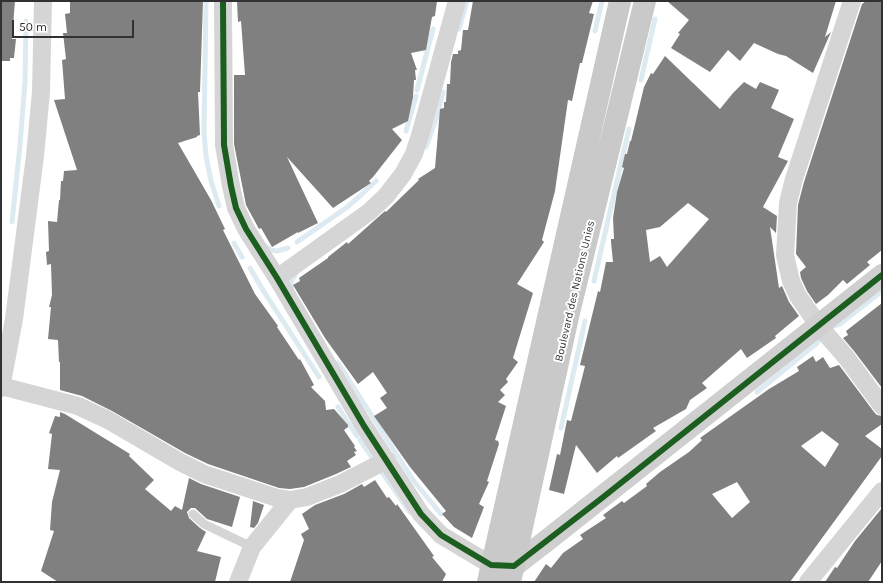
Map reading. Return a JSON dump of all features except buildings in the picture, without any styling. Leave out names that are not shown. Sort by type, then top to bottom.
[{"type":"main road","name":"Boulevard des Nations Unies","points":[[512,574],[536,419],[620,1]]},
{"type":"main road","name":"Boulevard des Nations Unies","points":[[489,574],[570,309],[645,1]]},
{"type":"street","points":[[43,1],[41,92],[36,156],[14,319],[1,387],[78,406],[108,420],[180,462],[204,474],[277,498],[290,500],[307,497],[340,484],[387,460]]},
{"type":"street","points":[[223,1],[224,144],[236,208],[246,229],[277,278],[364,426],[421,514],[441,535],[462,549],[489,574],[512,574],[567,525],[882,275]]},
{"type":"street","points":[[277,278],[368,212],[386,196],[402,174],[414,154],[421,132],[457,1]]},
{"type":"street","points":[[852,1],[794,178],[788,203],[785,255],[791,281],[798,296],[819,326],[846,357],[882,406]]},
{"type":"street","points":[[808,582],[882,491]]},
{"type":"street","points":[[238,582],[252,547],[290,500]]},
{"type":"lane","points":[[192,514],[204,524],[252,547]]},
{"type":"waterway","points":[[206,1],[204,133],[206,156],[211,181],[219,206]]},
{"type":"waterway","points":[[459,29],[467,1]]},
{"type":"waterway","points":[[595,31],[602,1]]},
{"type":"waterway","points":[[641,80],[655,19]]},
{"type":"waterway","points":[[12,222],[25,82],[26,21]]},
{"type":"waterway","points":[[417,90],[433,29]]},
{"type":"waterway","points":[[426,147],[436,119],[443,92]]},
{"type":"waterway","points":[[406,131],[416,96]]},
{"type":"waterway","points":[[594,281],[629,129]]},
{"type":"waterway","points":[[363,193],[376,181]]},
{"type":"waterway","points":[[297,242],[346,208],[361,195]]},
{"type":"waterway","points":[[234,243],[242,257]]},
{"type":"waterway","points":[[265,246],[271,250],[277,251],[288,248]]},
{"type":"waterway","points":[[250,268],[260,285]]},
{"type":"waterway","points":[[291,288],[291,282],[296,273]]},
{"type":"waterway","points":[[261,287],[319,377]]},
{"type":"waterway","points":[[829,328],[840,324],[882,291]]},
{"type":"waterway","points":[[561,428],[585,321]]},
{"type":"waterway","points":[[757,392],[817,343],[822,335]]},
{"type":"waterway","points":[[338,363],[413,480],[441,514]]},
{"type":"waterway","points":[[338,407],[357,436]]},
{"type":"waterway","points":[[360,440],[373,459]]},
{"type":"waterway","points":[[381,471],[393,488]]},
{"type":"waterway","points":[[395,491],[410,512]]},
{"type":"cycle path","points":[[223,1],[224,145],[236,208],[246,229],[277,278],[364,426],[421,514],[441,535],[491,565],[514,566],[602,498],[882,275]]}]
